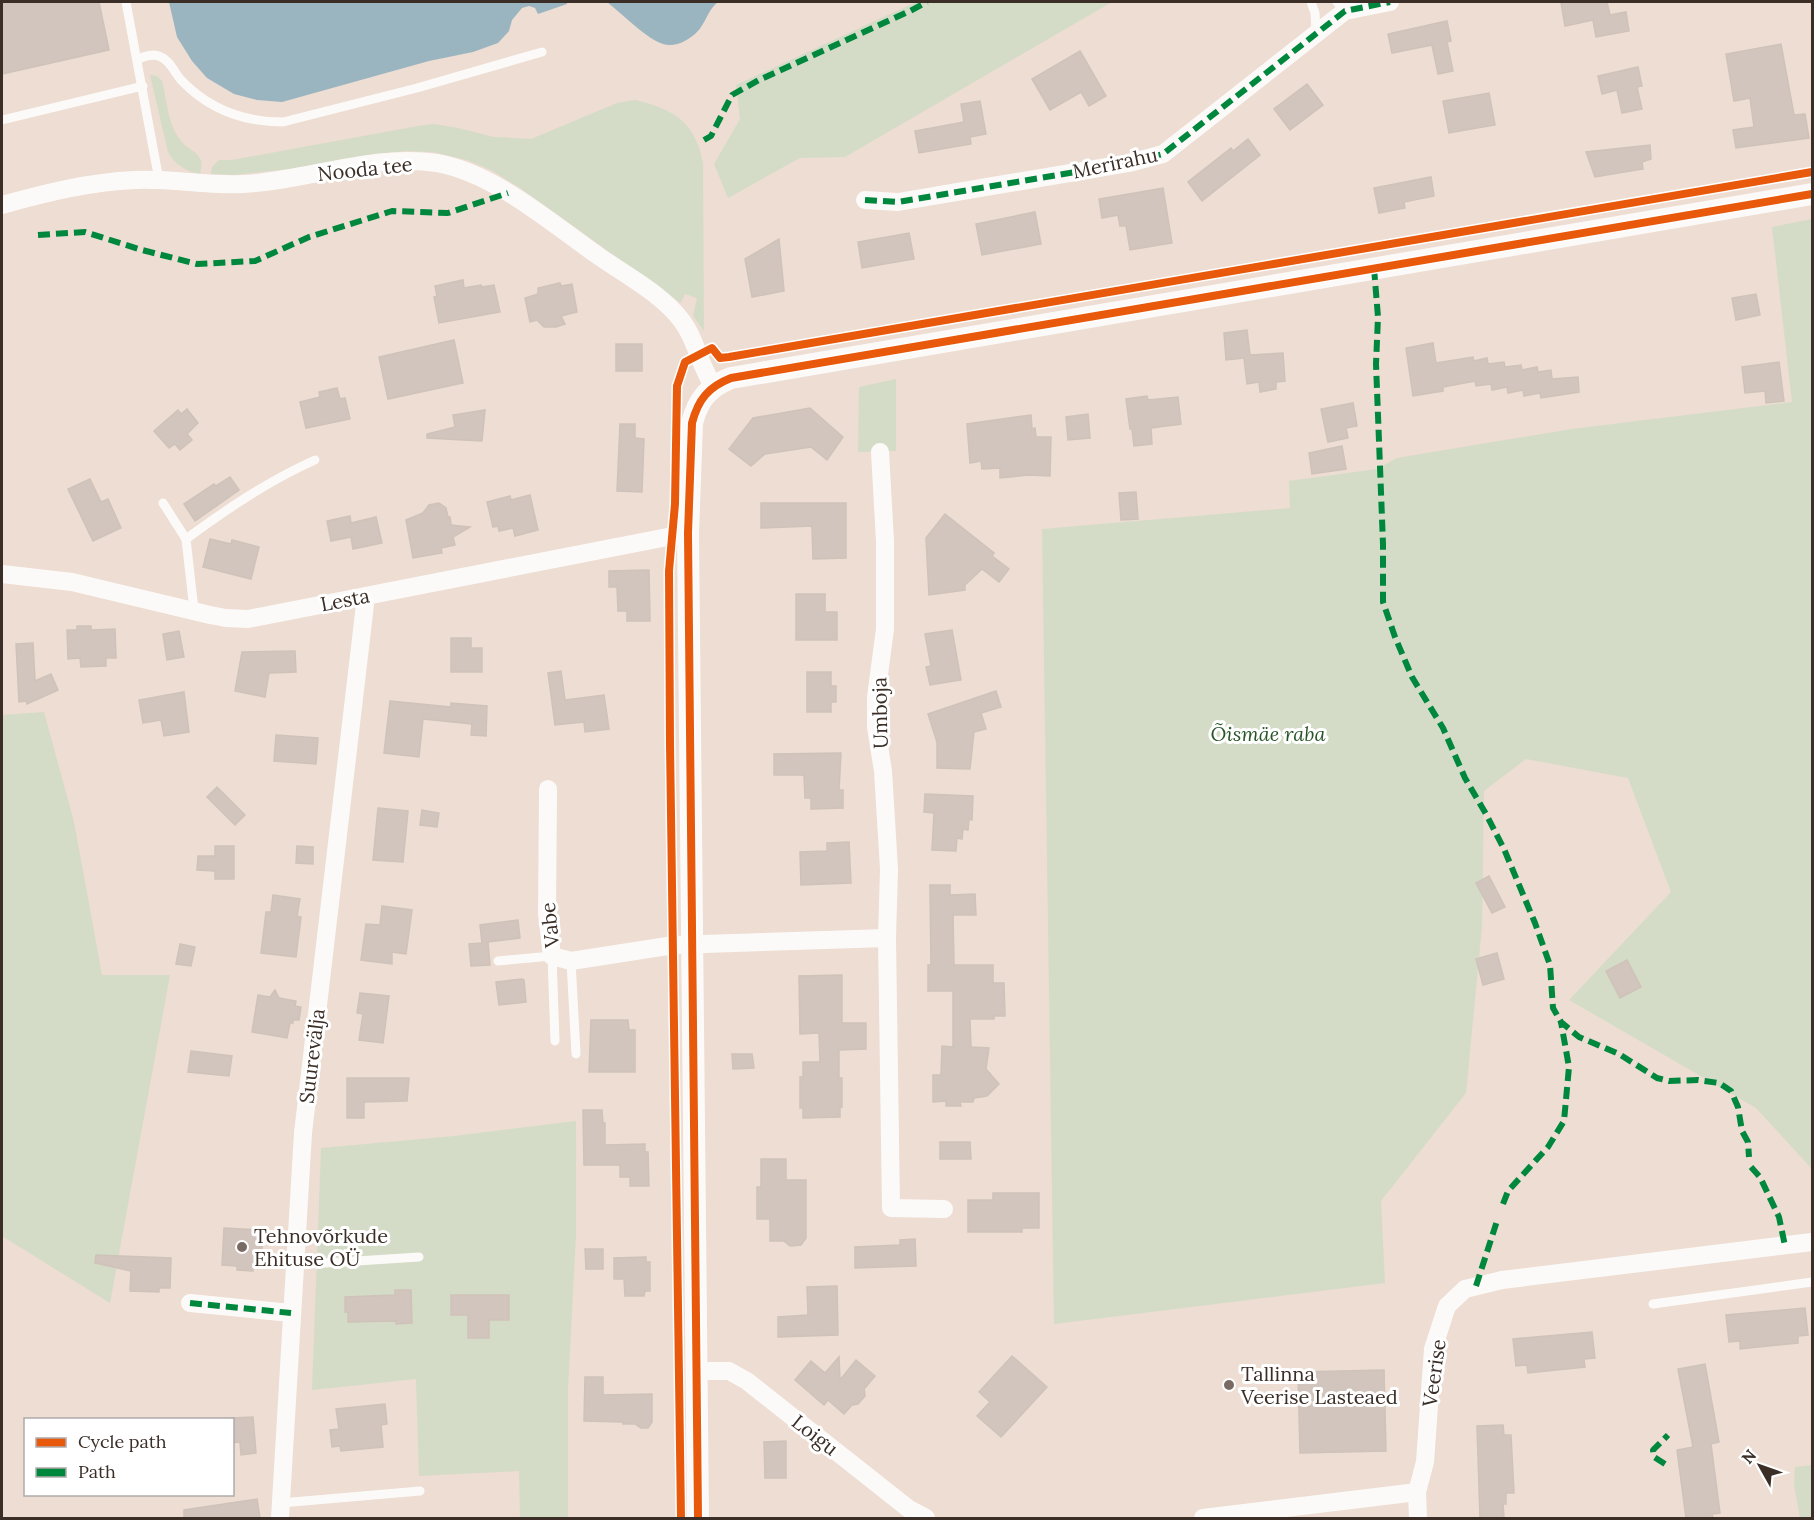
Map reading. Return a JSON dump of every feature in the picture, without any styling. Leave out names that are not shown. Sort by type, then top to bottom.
[{"type":"street","name":"Merirahu","points":[[865,200],[898,202],[1128,163],[1163,154],[1316,33],[1341,6],[1390,2]]},
{"type":"street","name":"Nooda tee","points":[[2,206],[50,192],[101,183],[159,180],[225,185],[255,183],[377,163],[436,163],[463,170],[508,193],[656,296],[682,320],[692,336],[713,387]]},
{"type":"street","points":[[698,1518],[688,533],[692,423],[700,400],[713,387],[731,378],[1812,194]]},
{"type":"street","name":"Umboja","points":[[880,452],[885,541],[885,629],[876,697],[876,727],[882,771],[889,869],[887,938],[891,1208],[944,1209]]},
{"type":"street","name":"Lesta","points":[[2,574],[72,582],[226,618],[248,619],[688,533]]},
{"type":"street","name":"Suurevälja","points":[[281,1511],[303,1133],[366,596]]},
{"type":"street","name":"Vabe","points":[[548,789],[547,914],[552,956],[571,961],[674,945],[692,945]]},
{"type":"street","points":[[692,945],[887,938]]},
{"type":"street","name":"Veerise","points":[[1418,1518],[1417,1492],[1425,1462],[1433,1349],[1447,1306],[1465,1289],[1502,1280],[1812,1242]]},
{"type":"street","points":[[190,1304],[291,1313]]},
{"type":"street","name":"Loigu","points":[[697,1371],[729,1371],[747,1381],[909,1509],[926,1518]]},
{"type":"street","points":[[1203,1518],[1417,1492]]},
{"type":"lane","points":[[126,2],[159,180]]},
{"type":"lane","points":[[1312,2],[1316,33]]},
{"type":"lane","points":[[138,59],[155,55],[163,57],[179,79],[199,97],[230,114],[262,122],[283,122],[429,85],[542,52]]},
{"type":"lane","points":[[2,120],[143,86]]},
{"type":"lane","points":[[186,539],[258,489],[315,460]]},
{"type":"lane","points":[[163,503],[186,539],[194,610]]},
{"type":"lane","points":[[498,961],[552,956],[555,1041]]},
{"type":"lane","points":[[571,961],[576,1054]]},
{"type":"lane","points":[[295,1265],[419,1257]]},
{"type":"lane","points":[[1653,1304],[1812,1282]]},
{"type":"lane","points":[[281,1511],[420,1491]]},
{"type":"green space","points":[[916,2],[1112,2],[845,157],[800,158],[728,198],[714,164],[740,119],[736,85]]},
{"type":"green space","points":[[150,75],[157,76],[162,81],[172,124],[182,143],[199,157],[202,167],[200,174],[181,167],[168,152]]},
{"type":"green space","points":[[635,100],[661,108],[680,119],[688,127],[699,149],[703,163],[704,331],[693,316],[697,298],[685,294],[681,303],[520,188],[491,170],[467,160],[432,152],[406,151],[289,169],[234,175],[211,174],[212,167],[219,160],[232,160],[434,124],[494,137],[531,139],[617,103]]},
{"type":"green space","name":"Õismäe raba","points":[[1812,219],[1812,1169],[1756,1108],[1569,1000],[1671,892],[1628,778],[1526,759],[1484,791],[1482,927],[1466,1093],[1381,1201],[1385,1283],[1054,1324],[1042,529],[1290,508],[1289,481],[1377,469],[1397,458],[1572,429],[1792,402],[1772,227]]},
{"type":"green space","points":[[896,379],[896,451],[858,452],[859,387]]},
{"type":"green space","points":[[44,712],[74,822],[102,975],[170,975],[110,1303],[2,1236],[2,715]]},
{"type":"green space","points":[[576,1121],[576,1235],[568,1389],[568,1518],[520,1518],[519,1471],[419,1476],[416,1379],[312,1390],[321,1148],[454,1136]]},
{"type":"green space","points":[[1812,1465],[1812,1518],[1800,1518],[1794,1484],[1795,1467]]},
{"type":"water","points":[[169,2],[567,2],[567,4],[538,14],[535,8],[529,6],[522,8],[512,20],[509,31],[498,43],[473,52],[429,61],[282,102],[257,100],[234,94],[207,78],[192,61],[177,37]]},
{"type":"water","points":[[607,2],[718,2],[694,35],[682,42],[668,45],[649,37]]},
{"type":"building","points":[[2,2],[99,2],[109,50],[2,74]]},
{"type":"building","points":[[1607,2],[1610,15],[1626,12],[1629,31],[1596,37],[1593,20],[1565,26],[1561,3]]},
{"type":"building","points":[[1447,21],[1451,41],[1447,42],[1453,71],[1438,74],[1432,45],[1392,53],[1388,34]]},
{"type":"building","points":[[1781,44],[1794,115],[1805,114],[1809,138],[1736,148],[1733,130],[1754,127],[1750,98],[1734,101],[1726,54]]},
{"type":"building","points":[[1080,51],[1106,96],[1089,106],[1081,92],[1050,110],[1032,79]]},
{"type":"building","points":[[1638,67],[1642,86],[1637,87],[1642,109],[1622,113],[1617,90],[1602,94],[1598,76]]},
{"type":"building","points":[[1307,84],[1323,105],[1290,130],[1274,109]]},
{"type":"building","points":[[1489,93],[1495,125],[1449,133],[1443,101]]},
{"type":"building","points":[[980,101],[986,134],[970,137],[971,144],[919,153],[915,131],[964,122],[961,104]]},
{"type":"building","points":[[1248,139],[1260,155],[1202,201],[1188,182],[1231,148],[1233,151]]},
{"type":"building","points":[[1650,145],[1651,159],[1642,162],[1643,169],[1595,177],[1586,152]]},
{"type":"building","points":[[1431,177],[1434,196],[1404,202],[1405,208],[1379,213],[1374,188]]},
{"type":"building","points":[[1163,188],[1172,243],[1130,250],[1126,226],[1120,226],[1118,215],[1102,218],[1099,199]]},
{"type":"building","points":[[1035,212],[1041,244],[982,255],[976,224]]},
{"type":"building","points":[[909,233],[914,259],[862,268],[858,242]]},
{"type":"building","points":[[779,239],[784,291],[752,297],[745,259]]},
{"type":"building","points":[[463,280],[464,288],[494,285],[500,312],[439,323],[434,297],[437,296],[435,286]]},
{"type":"building","points":[[560,283],[561,286],[572,284],[577,312],[561,316],[565,324],[556,327],[544,327],[537,320],[530,322],[525,298],[538,294],[538,288]]},
{"type":"building","points":[[1756,294],[1760,315],[1736,320],[1732,298]]},
{"type":"building","points":[[1247,330],[1250,355],[1283,353],[1285,381],[1276,382],[1276,389],[1260,392],[1259,382],[1247,384],[1244,358],[1226,360],[1224,333]]},
{"type":"building","points":[[454,340],[463,383],[388,399],[379,357]]},
{"type":"building","points":[[1433,343],[1436,363],[1473,357],[1474,361],[1487,358],[1488,364],[1504,362],[1505,367],[1521,365],[1522,370],[1537,367],[1538,372],[1551,370],[1552,379],[1578,377],[1579,392],[1541,398],[1540,393],[1524,396],[1523,390],[1508,393],[1507,387],[1492,390],[1491,384],[1476,386],[1475,381],[1443,387],[1443,391],[1413,396],[1406,348]]},
{"type":"building","points":[[616,344],[642,344],[642,371],[616,371]]},
{"type":"building","points":[[1779,362],[1784,401],[1766,403],[1765,391],[1745,393],[1742,367]]},
{"type":"building","points":[[337,388],[340,399],[345,398],[350,419],[306,428],[300,402],[320,397],[319,392]]},
{"type":"building","points":[[1147,396],[1148,400],[1178,397],[1181,424],[1151,428],[1152,444],[1134,446],[1126,399]]},
{"type":"building","points":[[1353,403],[1357,426],[1346,428],[1348,438],[1328,442],[1321,409]]},
{"type":"building","points":[[810,408],[843,437],[827,460],[811,447],[765,454],[751,466],[729,449],[753,418]]},
{"type":"building","points":[[187,409],[198,423],[187,434],[192,440],[180,450],[175,444],[169,448],[154,431],[178,410],[181,414]]},
{"type":"building","points":[[485,410],[482,441],[427,438],[427,434],[455,427],[453,415]]},
{"type":"building","points":[[1088,414],[1090,438],[1068,440],[1066,417]]},
{"type":"building","points":[[1031,415],[1032,429],[1035,428],[1036,437],[1051,437],[1050,476],[1029,475],[1000,478],[1000,468],[982,469],[981,461],[970,463],[967,424]]},
{"type":"building","points":[[620,424],[635,424],[635,438],[644,439],[642,492],[617,491]]},
{"type":"building","points":[[1342,446],[1346,469],[1312,474],[1309,453]]},
{"type":"building","points":[[230,477],[239,490],[195,521],[184,504],[214,484],[216,486]]},
{"type":"building","points":[[90,479],[101,502],[108,499],[121,528],[93,541],[68,489]]},
{"type":"building","points":[[1136,492],[1138,519],[1121,520],[1119,493]]},
{"type":"building","points":[[530,495],[538,530],[515,536],[513,528],[499,531],[498,526],[493,527],[487,502],[510,496],[511,500]]},
{"type":"building","points":[[439,503],[446,508],[451,525],[470,527],[453,537],[455,545],[441,548],[442,553],[413,558],[406,520],[423,513],[429,505]]},
{"type":"building","points":[[761,503],[846,503],[846,558],[813,559],[812,526],[761,528]]},
{"type":"building","points":[[945,514],[994,553],[992,556],[1009,569],[999,582],[982,569],[965,585],[965,590],[929,595],[926,538]]},
{"type":"building","points":[[350,516],[351,523],[376,517],[382,543],[353,549],[351,537],[331,541],[327,521]]},
{"type":"building","points":[[210,539],[231,544],[232,540],[259,547],[251,579],[203,567]]},
{"type":"building","points":[[649,570],[650,621],[627,621],[627,611],[618,611],[617,587],[609,587],[609,571]]},
{"type":"building","points":[[796,594],[825,594],[825,612],[837,612],[837,640],[796,640]]},
{"type":"building","points":[[77,626],[91,626],[91,630],[115,629],[116,658],[106,658],[106,666],[81,667],[80,658],[68,659],[67,630],[77,630]]},
{"type":"building","points":[[952,630],[961,680],[930,685],[926,667],[931,666],[925,634]]},
{"type":"building","points":[[179,631],[184,657],[167,660],[163,634]]},
{"type":"building","points":[[451,638],[471,638],[471,648],[482,648],[482,672],[451,672]]},
{"type":"building","points":[[33,643],[35,681],[51,674],[58,690],[27,704],[26,701],[19,702],[16,644]]},
{"type":"building","points":[[295,651],[296,672],[269,673],[265,697],[235,691],[242,652]]},
{"type":"building","points":[[561,671],[565,700],[604,695],[609,729],[585,732],[584,722],[555,725],[548,673]]},
{"type":"building","points":[[807,672],[831,672],[831,686],[836,686],[836,702],[831,702],[831,712],[807,712]]},
{"type":"building","points":[[996,691],[1001,707],[981,713],[986,729],[974,732],[970,769],[937,768],[937,742],[928,714]]},
{"type":"building","points":[[184,692],[189,732],[164,736],[161,720],[143,723],[139,700]]},
{"type":"building","points":[[390,701],[451,707],[451,703],[487,706],[486,736],[471,735],[472,724],[423,719],[419,757],[384,753]]},
{"type":"building","points":[[276,735],[318,738],[316,764],[274,761]]},
{"type":"building","points":[[841,753],[839,790],[843,790],[843,808],[811,809],[811,798],[805,798],[804,775],[774,775],[774,754]]},
{"type":"building","points":[[217,787],[245,815],[235,825],[207,797]]},
{"type":"building","points":[[925,794],[973,796],[972,820],[969,819],[968,830],[963,829],[962,839],[957,838],[956,851],[932,850],[934,813],[924,812]]},
{"type":"building","points":[[378,808],[408,811],[403,862],[373,860]]},
{"type":"building","points":[[422,810],[439,813],[437,827],[420,825]]},
{"type":"building","points":[[849,842],[851,883],[801,885],[800,852],[827,851],[827,843]]},
{"type":"building","points":[[215,846],[234,846],[234,879],[215,879],[215,871],[197,870],[198,856],[215,856]]},
{"type":"building","points":[[297,846],[313,847],[313,864],[296,863]]},
{"type":"building","points":[[1489,876],[1505,907],[1492,913],[1476,883]]},
{"type":"building","points":[[930,885],[950,885],[950,895],[975,894],[976,915],[953,915],[954,965],[993,965],[993,983],[1004,983],[1005,1016],[994,1016],[994,1019],[970,1019],[971,1047],[989,1048],[986,1069],[999,1084],[987,1096],[974,1098],[973,1102],[960,1102],[961,1106],[946,1106],[946,1101],[933,1102],[933,1075],[941,1075],[942,1046],[953,1047],[953,991],[928,991],[928,965],[931,965]]},
{"type":"building","points":[[273,895],[300,899],[297,916],[301,917],[296,957],[261,953],[266,912],[271,912]]},
{"type":"building","points":[[382,906],[412,910],[406,954],[392,952],[392,964],[361,960],[366,924],[380,925]]},
{"type":"building","points":[[518,920],[520,938],[488,942],[490,965],[471,966],[469,944],[482,943],[480,925]]},
{"type":"building","points":[[180,944],[195,947],[191,966],[176,964]]},
{"type":"building","points":[[1497,953],[1504,979],[1483,985],[1476,959]]},
{"type":"building","points":[[1627,960],[1641,987],[1620,998],[1606,971]]},
{"type":"building","points":[[842,975],[842,1023],[866,1023],[866,1049],[839,1050],[839,1078],[842,1078],[840,1117],[803,1118],[803,1108],[800,1108],[800,1077],[803,1077],[803,1062],[820,1062],[819,1033],[800,1034],[799,976]]},
{"type":"building","points":[[522,979],[526,1002],[499,1005],[496,982]]},
{"type":"building","points":[[275,990],[279,998],[296,1001],[295,1006],[301,1007],[299,1020],[293,1020],[293,1023],[290,1023],[287,1038],[252,1032],[258,995],[270,997]]},
{"type":"building","points":[[360,993],[389,996],[383,1043],[359,1040],[363,1014],[357,1013]]},
{"type":"building","points":[[591,1020],[628,1020],[629,1030],[635,1030],[635,1072],[589,1072]]},
{"type":"building","points":[[191,1051],[232,1056],[229,1076],[188,1072]]},
{"type":"building","points":[[732,1054],[752,1054],[754,1068],[733,1069]]},
{"type":"building","points":[[347,1078],[409,1078],[407,1101],[364,1102],[364,1118],[347,1118]]},
{"type":"building","points":[[583,1110],[602,1110],[603,1123],[605,1123],[605,1145],[645,1144],[645,1152],[648,1152],[649,1186],[630,1186],[630,1177],[620,1177],[620,1165],[584,1165]]},
{"type":"building","points":[[940,1142],[970,1142],[971,1159],[940,1159]]},
{"type":"building","points":[[761,1159],[786,1159],[786,1180],[806,1180],[806,1238],[801,1245],[790,1246],[784,1241],[770,1241],[770,1219],[757,1219],[757,1187],[761,1187]]},
{"type":"building","points":[[993,1193],[1039,1193],[1039,1228],[1022,1228],[1022,1232],[968,1232],[968,1200],[993,1200]]},
{"type":"building","name":"Tehnovõrkude Ehituse OÜ","points":[[224,1228],[263,1230],[261,1267],[253,1266],[253,1271],[237,1270],[237,1266],[222,1265]]},
{"type":"building","points":[[915,1239],[916,1266],[855,1268],[855,1247],[900,1245],[900,1240]]},
{"type":"building","points":[[585,1249],[603,1249],[603,1269],[586,1269]]},
{"type":"building","points":[[96,1255],[171,1258],[170,1288],[159,1288],[159,1292],[130,1291],[131,1271],[95,1263]]},
{"type":"building","points":[[646,1257],[646,1262],[650,1262],[650,1291],[645,1291],[644,1296],[625,1296],[624,1279],[614,1279],[614,1258]]},
{"type":"building","points":[[837,1286],[838,1335],[778,1337],[778,1317],[808,1315],[807,1287]]},
{"type":"building","points":[[395,1290],[411,1290],[412,1323],[348,1322],[345,1297],[395,1295]]},
{"type":"building","points":[[451,1295],[509,1295],[509,1320],[489,1320],[489,1338],[468,1338],[468,1315],[451,1315]]},
{"type":"building","points":[[1805,1308],[1808,1335],[1798,1336],[1798,1343],[1740,1349],[1740,1341],[1729,1342],[1726,1315]]},
{"type":"building","points":[[1592,1332],[1595,1358],[1584,1359],[1585,1367],[1528,1373],[1527,1365],[1516,1366],[1513,1339]]},
{"type":"building","points":[[1012,1356],[1047,1387],[1001,1437],[977,1416],[990,1402],[979,1392]]},
{"type":"building","points":[[839,1357],[840,1380],[856,1360],[875,1376],[864,1389],[865,1396],[844,1414],[828,1400],[824,1405],[795,1380],[811,1361],[825,1373]]},
{"type":"building","points":[[1705,1364],[1719,1442],[1711,1444],[1720,1513],[1712,1514],[1713,1518],[1686,1518],[1677,1450],[1693,1447],[1678,1369]]},
{"type":"building","points":[[1384,1370],[1386,1451],[1300,1453],[1298,1372]]},
{"type":"building","points":[[585,1377],[603,1377],[603,1395],[652,1394],[652,1422],[648,1428],[641,1428],[635,1424],[623,1424],[623,1422],[584,1421]]},
{"type":"building","points":[[385,1404],[387,1424],[381,1425],[383,1447],[341,1451],[340,1446],[332,1447],[330,1430],[339,1429],[336,1409]]},
{"type":"building","points":[[253,1417],[256,1453],[241,1455],[240,1442],[234,1443],[234,1418],[232,1418]]},
{"type":"building","points":[[1503,1425],[1504,1435],[1511,1435],[1514,1493],[1506,1493],[1506,1504],[1503,1504],[1504,1518],[1480,1518],[1477,1426]]},
{"type":"building","points":[[786,1441],[786,1478],[765,1478],[764,1442]]},
{"type":"building","points":[[257,1499],[260,1518],[184,1518],[184,1510]]},
{"type":"marked path","points":[[704,140],[711,136],[732,95],[759,80],[927,2]]},
{"type":"marked path","points":[[865,200],[898,202],[1129,163],[1163,154],[1345,11],[1390,2]]},
{"type":"marked path","points":[[38,235],[85,232],[197,264],[255,261],[309,237],[392,211],[448,213],[508,193]]},
{"type":"marked path","points":[[1374,268],[1378,317],[1376,364],[1383,602],[1395,637],[1412,677],[1443,728],[1465,778],[1504,849],[1550,965],[1553,1008],[1561,1022],[1579,1037],[1619,1054],[1657,1078],[1669,1081],[1698,1080],[1719,1083],[1731,1091],[1738,1107],[1742,1131],[1748,1142],[1749,1157]]},
{"type":"marked path","points":[[1503,1204],[1508,1191],[1548,1147],[1564,1121],[1569,1067],[1561,1022]]},
{"type":"marked path","points":[[1751,1167],[1760,1177],[1779,1217],[1785,1246]]},
{"type":"marked path","points":[[1476,1286],[1497,1221]]},
{"type":"marked path","points":[[190,1303],[291,1313]]},
{"type":"marked path","points":[[1665,1464],[1654,1457],[1653,1450],[1668,1435]]},
{"type":"cycle path","points":[[681,1518],[669,571],[675,504],[677,386],[685,362],[712,348],[720,358],[729,357],[1812,172]]},
{"type":"cycle path","points":[[698,1518],[688,533],[692,423],[705,395],[731,378],[1812,194]]},
{"type":"place","name":"Tehnovõrkude Ehituse OÜ","points":[[242,1247]]},
{"type":"place","name":"Tallinna Veerise Lasteaed","points":[[1229,1385]]}]
